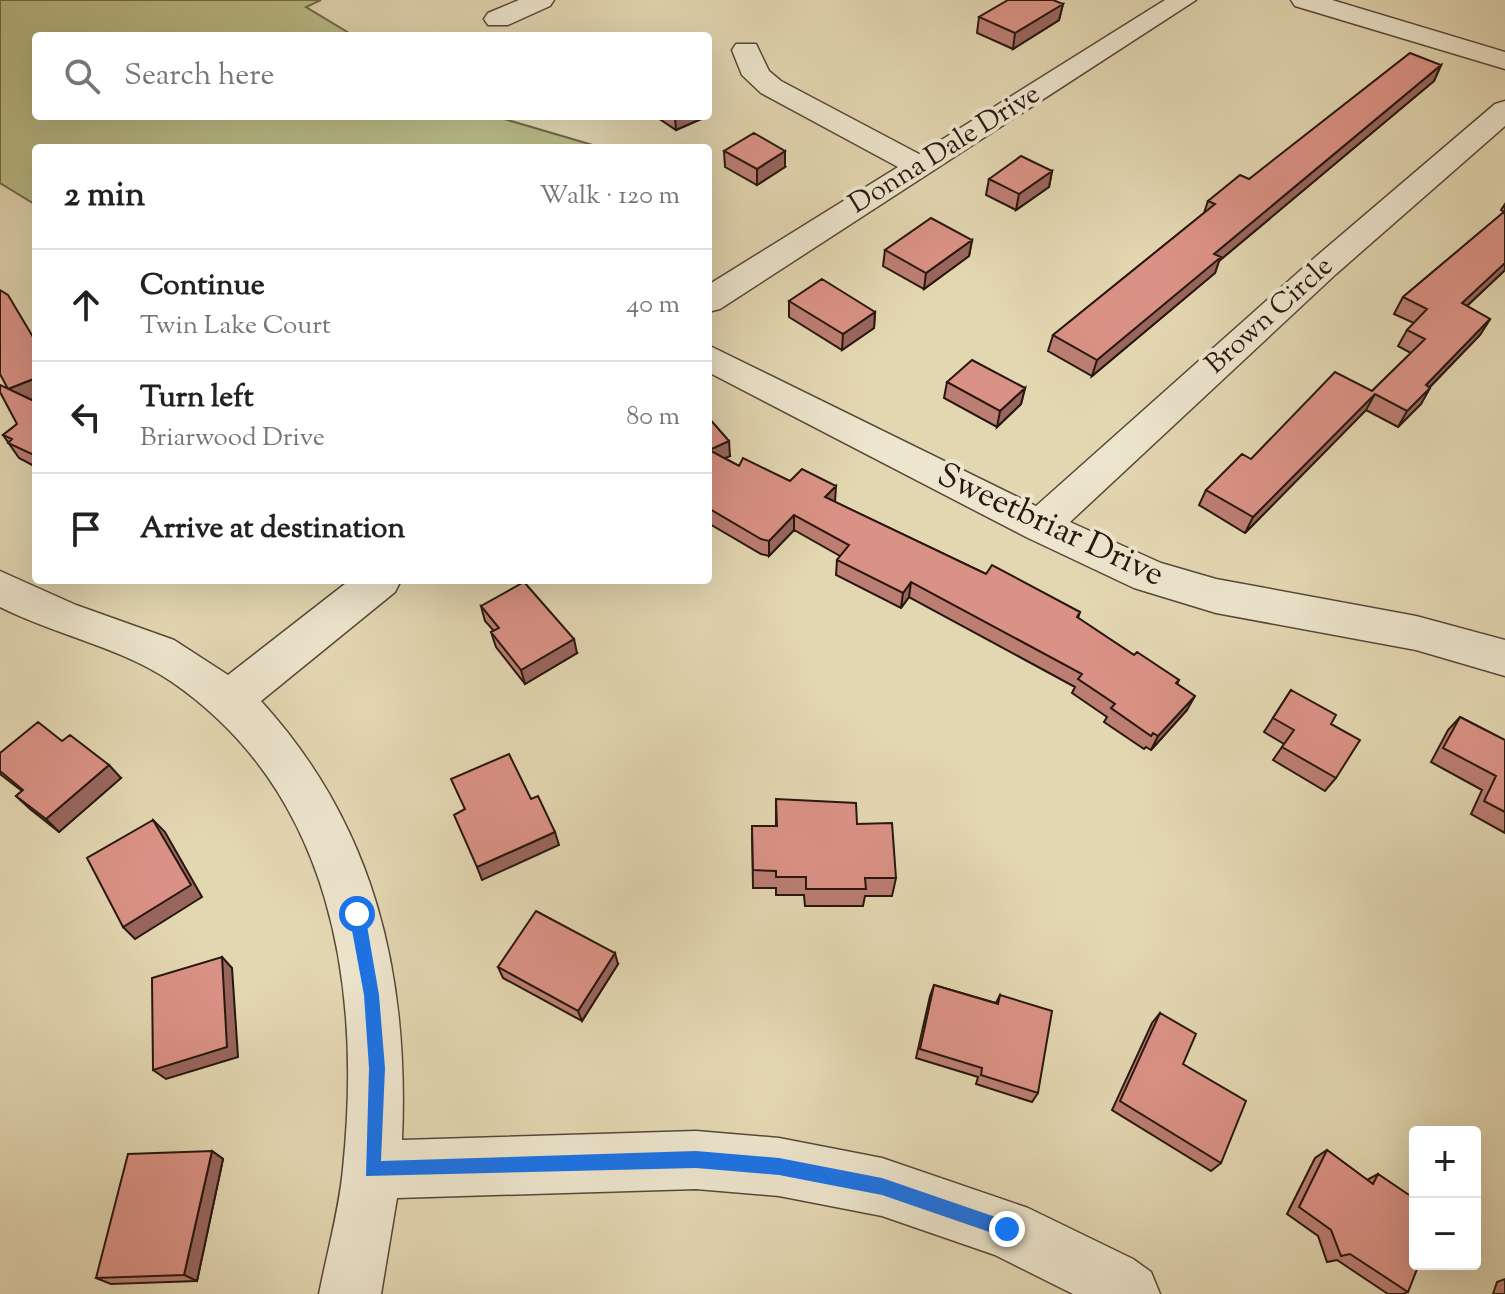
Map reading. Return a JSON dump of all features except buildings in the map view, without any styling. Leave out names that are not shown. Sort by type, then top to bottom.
[{"type":"street","points":[[498,19],[541,0]]},
{"type":"street","name":"Donna Dale Drive","points":[[712,298],[1183,0]]},
{"type":"street","points":[[1304,0],[1505,61]]},
{"type":"street","points":[[746,50],[756,75],[771,87],[919,166]]},
{"type":"street","name":"Brown Circle","points":[[1040,526],[1324,267],[1505,110]]},
{"type":"street","name":"Sweetbriar Drive","points":[[712,359],[1040,526],[1149,576],[1216,596],[1416,633],[1505,658]]},
{"type":"street","points":[[231,699],[375,584]]},
{"type":"street","points":[[0,588],[61,617],[147,649],[186,668],[231,699],[265,732],[301,780],[333,843],[357,914],[372,995],[377,1068],[372,1170],[350,1294]]},
{"type":"street","points":[[372,1170],[696,1160],[779,1167],[882,1187],[1007,1229],[1111,1281],[1129,1294]]},
{"type":"green space","points":[[0,0],[321,0],[306,7],[347,32],[32,32],[32,120],[508,120],[589,144],[32,144],[32,203],[0,183]]},
{"type":"route","points":[[357,914],[372,995],[377,1068],[372,1170],[696,1160],[779,1167],[882,1187],[1007,1229]]}]
